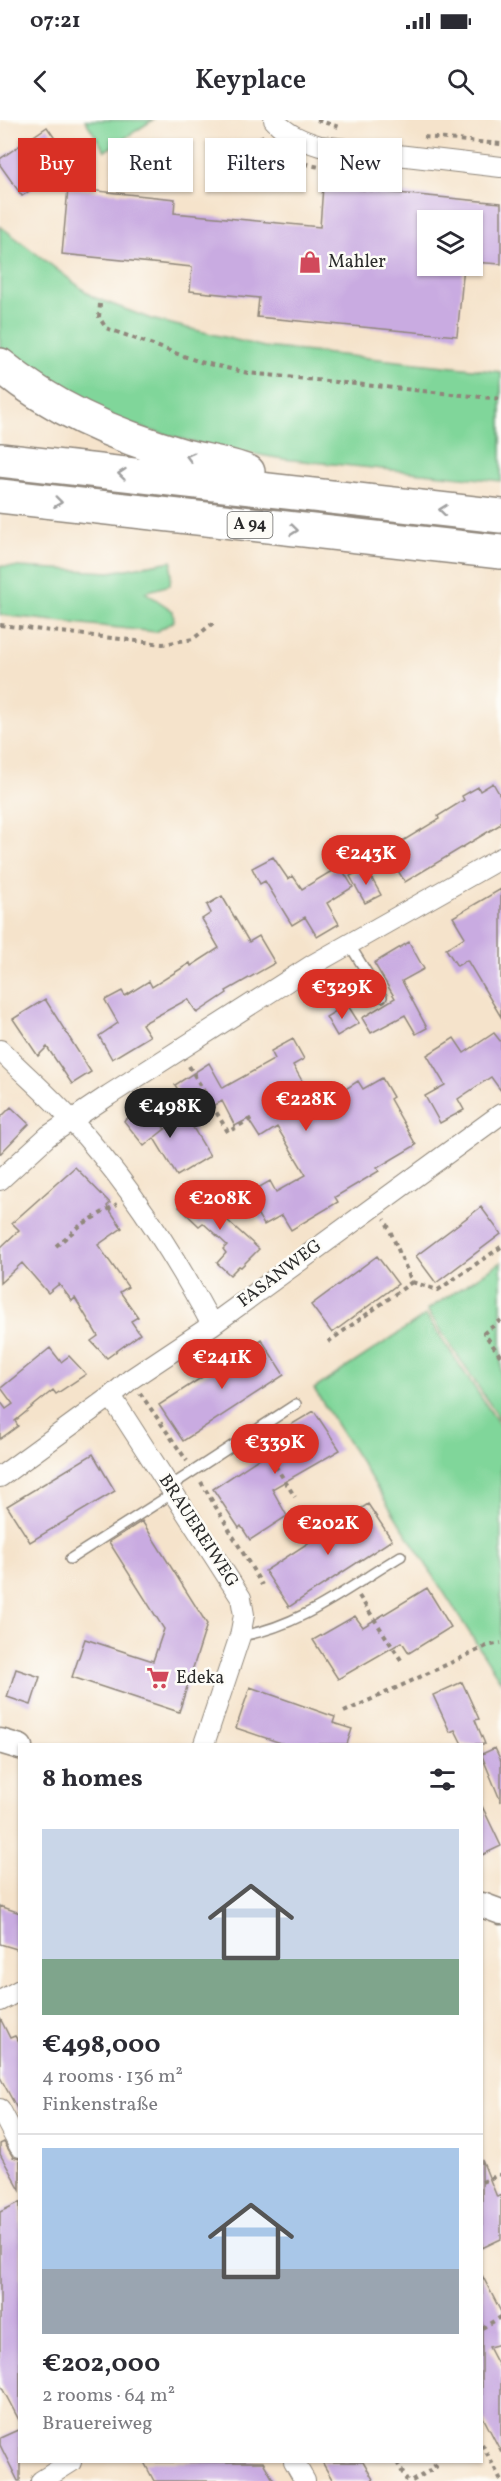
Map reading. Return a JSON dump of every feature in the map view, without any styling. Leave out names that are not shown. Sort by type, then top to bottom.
[{"type":"highway","points":[[0,365],[46,399],[79,417],[167,450],[241,469],[306,495]]},
{"type":"highway","name":"A 94","points":[[0,460],[501,516]]},
{"type":"highway","name":"A 94","points":[[0,496],[501,552]]},
{"type":"street","points":[[274,120],[286,133],[320,146],[501,167]]},
{"type":"street","points":[[0,1180],[48,1136],[179,1050],[349,944],[501,858]]},
{"type":"street","points":[[0,1050],[72,1121],[131,1194],[188,1280],[212,1325]]},
{"type":"street","name":"FASANWEG","points":[[0,1477],[131,1379],[212,1325],[378,1201],[501,1114]]},
{"type":"street","name":"BRAUEREIWEG","points":[[111,1396],[241,1598],[244,1615],[240,1636],[204,1743]]},
{"type":"street","points":[[0,1740],[18,1746]]},
{"type":"street","points":[[483,1905],[501,1912]]},
{"type":"street","points":[[0,2001],[18,1991]]},
{"type":"street","points":[[0,2109],[18,2143]]},
{"type":"street","points":[[41,2481],[70,2463]]},
{"type":"street","points":[[295,2463],[305,2481]]},
{"type":"lane","points":[[349,944],[382,997]]},
{"type":"lane","points":[[70,1559],[296,1404]]},
{"type":"lane","points":[[240,1636],[264,1633],[290,1623],[401,1556]]},
{"type":"path","points":[[317,120],[343,129]]},
{"type":"path","points":[[422,136],[501,144]]},
{"type":"path","points":[[100,304],[99,317],[106,328],[200,362],[248,373],[501,399]]},
{"type":"path","points":[[0,625],[163,644],[192,639],[213,623]]},
{"type":"path","points":[[179,1050],[228,1132],[254,1117]]},
{"type":"path","points":[[56,1246],[81,1225],[131,1194]]},
{"type":"path","points":[[378,1201],[412,1282]]},
{"type":"path","points":[[412,1282],[438,1290],[501,1247]]},
{"type":"path","points":[[328,1342],[412,1282]]},
{"type":"path","points":[[501,1320],[484,1333],[501,1357]]},
{"type":"path","points":[[254,1432],[295,1497]]},
{"type":"path","points":[[352,1585],[403,1663]]},
{"type":"path","points":[[344,1712],[487,1646],[501,1643]]},
{"type":"path","points":[[483,2182],[501,2174]]},
{"type":"path","points":[[483,2327],[501,2317]]},
{"type":"path","points":[[483,2446],[499,2471],[501,2480]]},
{"type":"path","points":[[398,2463],[410,2481],[436,2467],[434,2463]]},
{"type":"green space","points":[[85,120],[153,120],[125,138],[108,138],[108,149],[105,151]]},
{"type":"green space","points":[[0,226],[93,297],[151,319],[264,347],[501,372],[501,481],[283,459],[203,445],[127,424],[33,375],[0,347]]},
{"type":"green space","points":[[172,561],[170,585],[145,592],[173,611],[174,621],[156,632],[0,615],[0,566],[110,572]]},
{"type":"green space","points":[[501,1262],[501,1421],[427,1310]]},
{"type":"green space","points":[[426,1315],[501,1427],[501,1682],[314,1389]]},
{"type":"building","points":[[47,127],[55,138],[31,138]]},
{"type":"building","points":[[18,147],[18,190],[0,165],[0,159]]},
{"type":"building","name":"Mahler","points":[[96,191],[175,199],[174,213],[320,227],[323,192],[386,192],[501,203],[501,264],[483,263],[483,210],[417,210],[417,276],[463,276],[457,336],[257,317],[259,298],[190,291],[192,267],[62,254],[68,192]]},
{"type":"building","points":[[493,783],[501,797],[501,824],[405,882],[388,855],[393,852],[391,848],[439,819],[438,816],[464,800],[462,796],[478,787],[480,791]]},
{"type":"building","points":[[273,857],[288,879],[293,876],[302,889],[340,866],[353,887],[327,903],[339,924],[317,937],[305,917],[292,925],[265,881],[260,884],[252,868]]},
{"type":"building","points":[[366,868],[381,895],[365,903],[350,876]]},
{"type":"building","points":[[501,889],[501,1017],[467,960],[457,966],[446,949],[465,937],[453,917]]},
{"type":"building","points":[[222,896],[249,942],[259,936],[275,963],[226,991],[227,993],[197,1013],[188,999],[142,1024],[150,1036],[112,1059],[99,1036],[118,1023],[105,1000],[122,991],[125,996],[149,981],[152,987],[219,948],[202,919],[211,913],[207,905]]},
{"type":"building","points":[[409,942],[424,969],[402,981],[427,1028],[416,1034],[405,1015],[371,1033],[362,1018],[395,998],[374,963]]},
{"type":"building","points":[[45,999],[91,1072],[72,1084],[47,1047],[38,1056],[13,1019]]},
{"type":"building","points":[[347,1004],[359,1023],[337,1036],[326,1017]]},
{"type":"building","points":[[494,1033],[501,1042],[501,1091],[491,1077],[458,1099],[464,1110],[440,1123],[425,1096],[445,1085],[427,1055],[454,1038],[464,1053]]},
{"type":"building","points":[[293,1039],[304,1059],[293,1065],[305,1086],[300,1088],[316,1116],[348,1098],[344,1090],[358,1081],[363,1089],[382,1078],[393,1097],[390,1099],[416,1145],[377,1168],[379,1171],[335,1197],[338,1202],[291,1230],[282,1215],[264,1225],[246,1195],[270,1181],[276,1192],[306,1175],[277,1127],[260,1138],[248,1119],[235,1126],[222,1101],[194,1117],[175,1085],[209,1063],[223,1088],[275,1059],[271,1051]]},
{"type":"building","points":[[145,1105],[165,1129],[155,1137],[185,1114],[210,1156],[177,1176],[154,1138],[144,1146],[124,1121]]},
{"type":"building","points":[[11,1107],[29,1124],[0,1154],[0,1118]]},
{"type":"building","points":[[75,1167],[110,1203],[107,1206],[122,1228],[98,1245],[128,1287],[120,1292],[138,1317],[131,1321],[140,1334],[107,1358],[91,1341],[98,1336],[75,1298],[72,1301],[59,1284],[48,1293],[22,1263],[0,1283],[0,1248],[19,1230],[12,1223]]},
{"type":"building","points":[[197,1189],[217,1208],[216,1210],[259,1249],[230,1275],[217,1263],[226,1253],[223,1249],[227,1245],[203,1223],[199,1226],[179,1207]]},
{"type":"building","points":[[481,1207],[501,1234],[436,1283],[416,1256]]},
{"type":"building","points":[[377,1256],[398,1284],[332,1333],[311,1305]]},
{"type":"building","points":[[261,1339],[284,1375],[183,1441],[159,1405]]},
{"type":"building","points":[[50,1348],[61,1362],[69,1356],[86,1374],[56,1394],[53,1390],[15,1421],[18,1426],[0,1439],[0,1401],[6,1409],[13,1404],[1,1388]]},
{"type":"building","points":[[314,1411],[340,1450],[272,1489],[287,1516],[250,1540],[241,1526],[239,1528],[213,1489],[278,1446],[272,1436]]},
{"type":"building","points":[[93,1454],[115,1491],[30,1542],[7,1506]]},
{"type":"building","points":[[368,1504],[392,1540],[289,1607],[265,1571]]},
{"type":"building","points":[[142,1521],[207,1624],[179,1712],[72,1677],[85,1639],[153,1661],[164,1629],[109,1542]]},
{"type":"building","points":[[427,1588],[451,1627],[409,1653],[402,1642],[338,1679],[313,1640],[355,1616],[363,1627]]},
{"type":"building","points":[[16,1669],[40,1677],[31,1705],[7,1697]]},
{"type":"building","points":[[462,1682],[479,1719],[475,1720],[485,1744],[462,1743],[455,1730],[450,1732],[433,1695]]},
{"type":"building","points":[[250,1687],[335,1717],[333,1723],[352,1729],[347,1743],[281,1743],[236,1728]]},
{"type":"building","points":[[495,1748],[501,1761],[501,1802],[483,1758],[483,1754]]},
{"type":"building","points":[[483,1808],[501,1846],[483,1855]]},
{"type":"building","points":[[0,1906],[18,1912],[18,1949],[0,1944]]},
{"type":"building","points":[[0,2018],[10,2038],[15,2036],[18,2041],[18,2110],[0,2077]]},
{"type":"building","points":[[4,2142],[13,2157],[18,2158],[18,2186],[0,2154],[0,2144]]},
{"type":"building","points":[[483,2162],[497,2197],[501,2195],[501,2239],[483,2248]]},
{"type":"building","points":[[18,2203],[18,2418],[0,2384],[0,2212]]},
{"type":"building","points":[[483,2277],[501,2312],[501,2344],[489,2347],[501,2370],[501,2452],[483,2417]]},
{"type":"building","points":[[18,2430],[20,2481],[0,2445],[0,2438]]},
{"type":"building","points":[[145,2463],[264,2463],[274,2481],[154,2481]]},
{"type":"building","points":[[323,2463],[364,2463],[374,2481],[333,2481]]},
{"type":"place","name":"Mahler","points":[[310,262]]},
{"type":"place","name":"Edeka","points":[[158,1678]]}]
